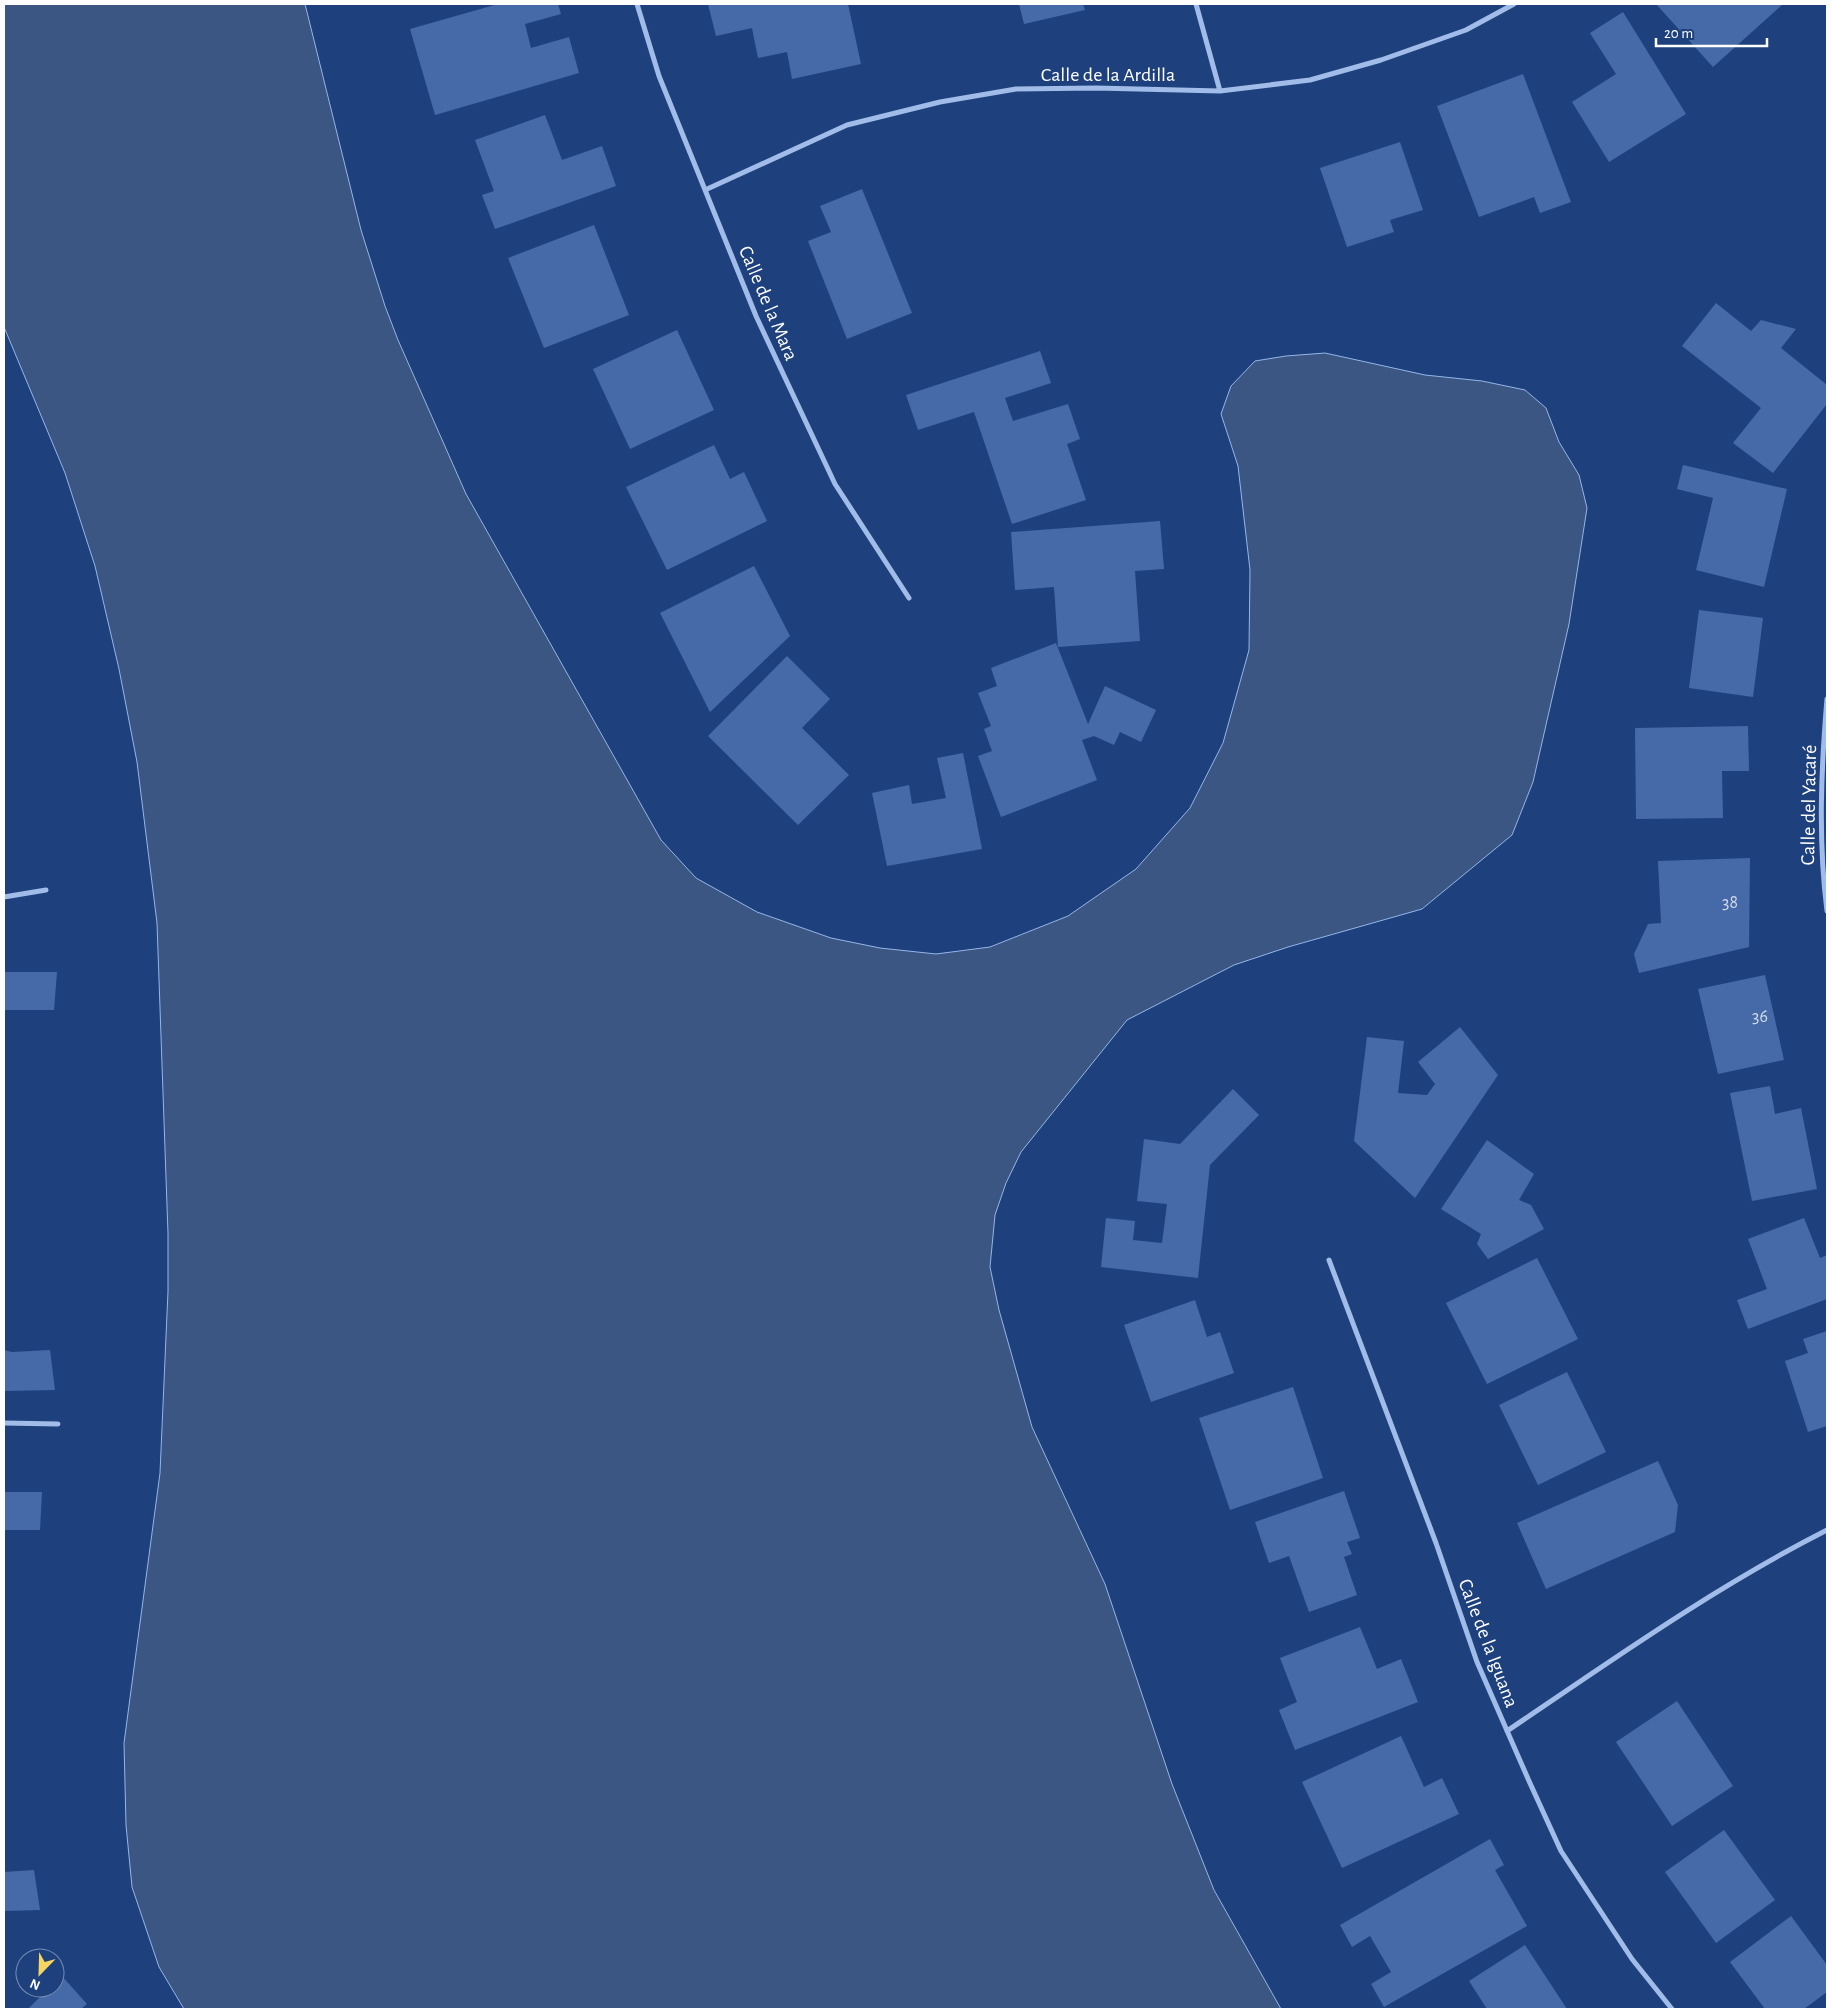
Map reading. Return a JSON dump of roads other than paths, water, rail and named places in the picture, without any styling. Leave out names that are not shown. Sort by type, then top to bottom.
[{"type":"street","name":"Calle de la Mara","points":[[637,4],[659,76],[756,316],[835,484],[909,598]]},
{"type":"street","points":[[1196,4],[1220,91]]},
{"type":"street","name":"Calle de la Ardilla","points":[[705,190],[847,125],[940,102],[1016,89],[1096,88],[1220,91],[1310,80],[1381,60],[1466,30],[1514,4]]},
{"type":"street","name":"Calle del Yacaré","points":[[1827,699],[1822,764],[1822,867],[1827,910]]},
{"type":"street","points":[[4,897],[46,890]]},
{"type":"street","name":"Calle de la Iguana","points":[[1329,1260],[1436,1543],[1477,1662],[1561,1851],[1632,1960],[1672,2009]]},
{"type":"street","points":[[4,1423],[58,1424]]},
{"type":"street","points":[[1507,1731],[1672,1620],[1774,1557],[1827,1530]]},
{"type":"water","points":[[4,4],[305,4],[361,230],[385,306],[398,340],[466,494],[661,840],[696,878],[757,912],[831,938],[880,948],[936,954],[990,947],[1068,916],[1136,869],[1190,808],[1223,743],[1249,650],[1250,570],[1238,466],[1221,414],[1231,386],[1255,361],[1325,353],[1425,375],[1482,381],[1525,390],[1546,408],[1559,442],[1579,475],[1587,508],[1569,624],[1533,782],[1512,835],[1422,909],[1288,947],[1234,965],[1127,1020],[1021,1152],[1006,1183],[995,1215],[990,1267],[999,1310],[1032,1427],[1105,1584],[1172,1784],[1214,1890],[1281,2009],[184,2009],[159,1967],[132,1887],[126,1825],[124,1743],[160,1473],[168,1291],[168,1234],[157,923],[137,762],[119,669],[95,566],[65,473],[4,327]]}]
